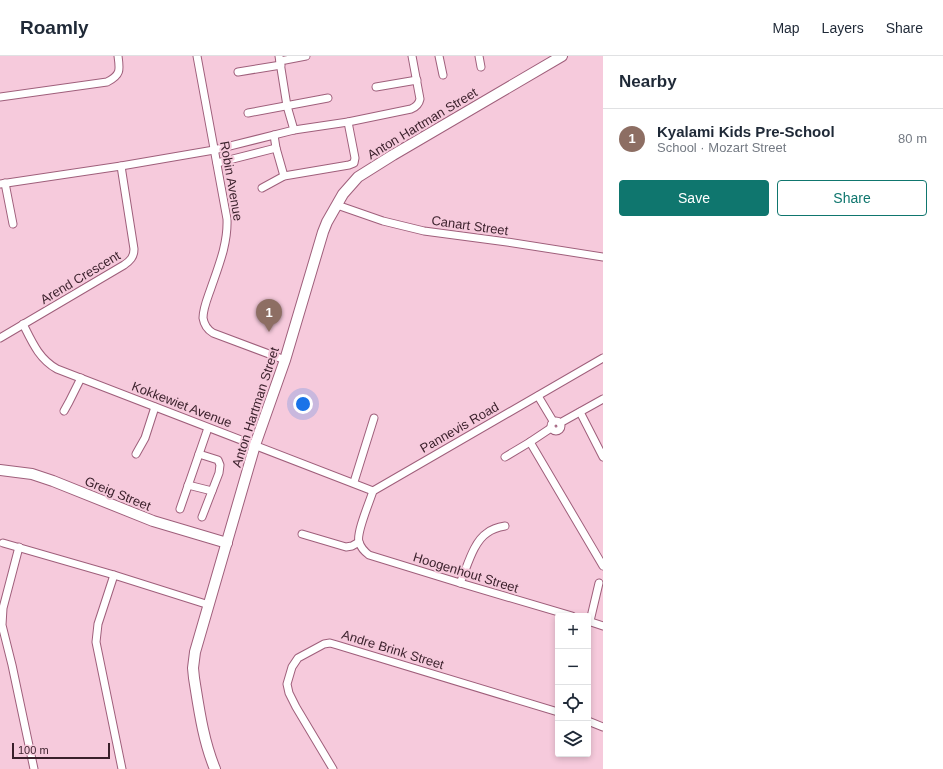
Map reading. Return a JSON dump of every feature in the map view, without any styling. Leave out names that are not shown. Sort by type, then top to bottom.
[{"type":"street","points":[[0,97],[107,82],[117,76],[119,72],[120,68],[118,56]]},
{"type":"street","name":"Robin Avenue","points":[[197,56],[228,229],[224,248],[205,306],[203,319],[209,331],[212,333],[285,360]]},
{"type":"street","points":[[238,72],[306,56]]},
{"type":"street","points":[[14,224],[2,183],[122,166],[214,150],[294,130],[348,122],[411,109],[417,105],[420,99],[412,56]]},
{"type":"street","points":[[439,56],[443,75]]},
{"type":"street","points":[[479,56],[481,67]]},
{"type":"street","name":"Anton Hartman Street","points":[[215,769],[200,714],[193,668],[195,652],[255,446],[285,360],[327,222],[343,194],[358,177],[365,172],[393,154],[562,56]]},
{"type":"street","points":[[280,61],[287,106],[294,130]]},
{"type":"street","points":[[376,87],[417,80]]},
{"type":"street","points":[[248,113],[328,98]]},
{"type":"street","points":[[262,188],[284,176],[354,163],[355,158],[348,122]]},
{"type":"street","points":[[274,135],[284,176]]},
{"type":"street","points":[[217,163],[276,148]]},
{"type":"street","name":"Arend Crescent","points":[[0,338],[124,265],[133,256],[134,249],[122,166]]},
{"type":"street","name":"Canart Street","points":[[337,206],[383,221],[424,231],[603,257]]},
{"type":"street","name":"Kokkewiet Avenue","points":[[23,324],[40,355],[46,362],[57,369],[255,446],[354,482],[373,491]]},
{"type":"street","name":"Pannevis Road","points":[[373,491],[603,358]]},
{"type":"street","points":[[64,411],[70,402],[81,378]]},
{"type":"street","points":[[538,396],[555,424]]},
{"type":"street","points":[[505,457],[530,442],[555,424],[603,399]]},
{"type":"street","points":[[136,454],[145,438],[155,407]]},
{"type":"street","points":[[580,412],[603,457]]},
{"type":"street","points":[[354,482],[374,418]]},
{"type":"street","points":[[180,509],[208,428]]},
{"type":"street","points":[[530,442],[603,566]]},
{"type":"street","points":[[199,454],[218,460],[220,465],[219,473],[202,518]]},
{"type":"street","name":"Greig Street","points":[[0,470],[32,474],[153,521],[227,543]]},
{"type":"street","points":[[188,484],[212,491]]},
{"type":"street","points":[[302,534],[346,547],[352,546],[359,542],[360,530],[373,491]]},
{"type":"street","points":[[460,583],[475,546],[479,540],[492,529],[505,526]]},
{"type":"street","name":"Hoogenhout Street","points":[[359,542],[369,555],[562,613]]},
{"type":"street","points":[[3,544],[114,575],[208,605]]},
{"type":"street","points":[[18,547],[3,608],[2,625],[34,769]]},
{"type":"street","points":[[114,575],[98,624],[96,642],[122,769]]},
{"type":"street","points":[[591,613],[599,583]]},
{"type":"street","points":[[591,622],[603,626]]},
{"type":"street","name":"Andre Brink Street","points":[[333,769],[288,689],[288,680],[296,659],[324,644],[330,643],[337,645],[555,711]]},
{"type":"street","points":[[591,722],[603,727]]},
{"type":"place","name":"Kyalami Kids Pre-School","points":[[269,332]]}]
